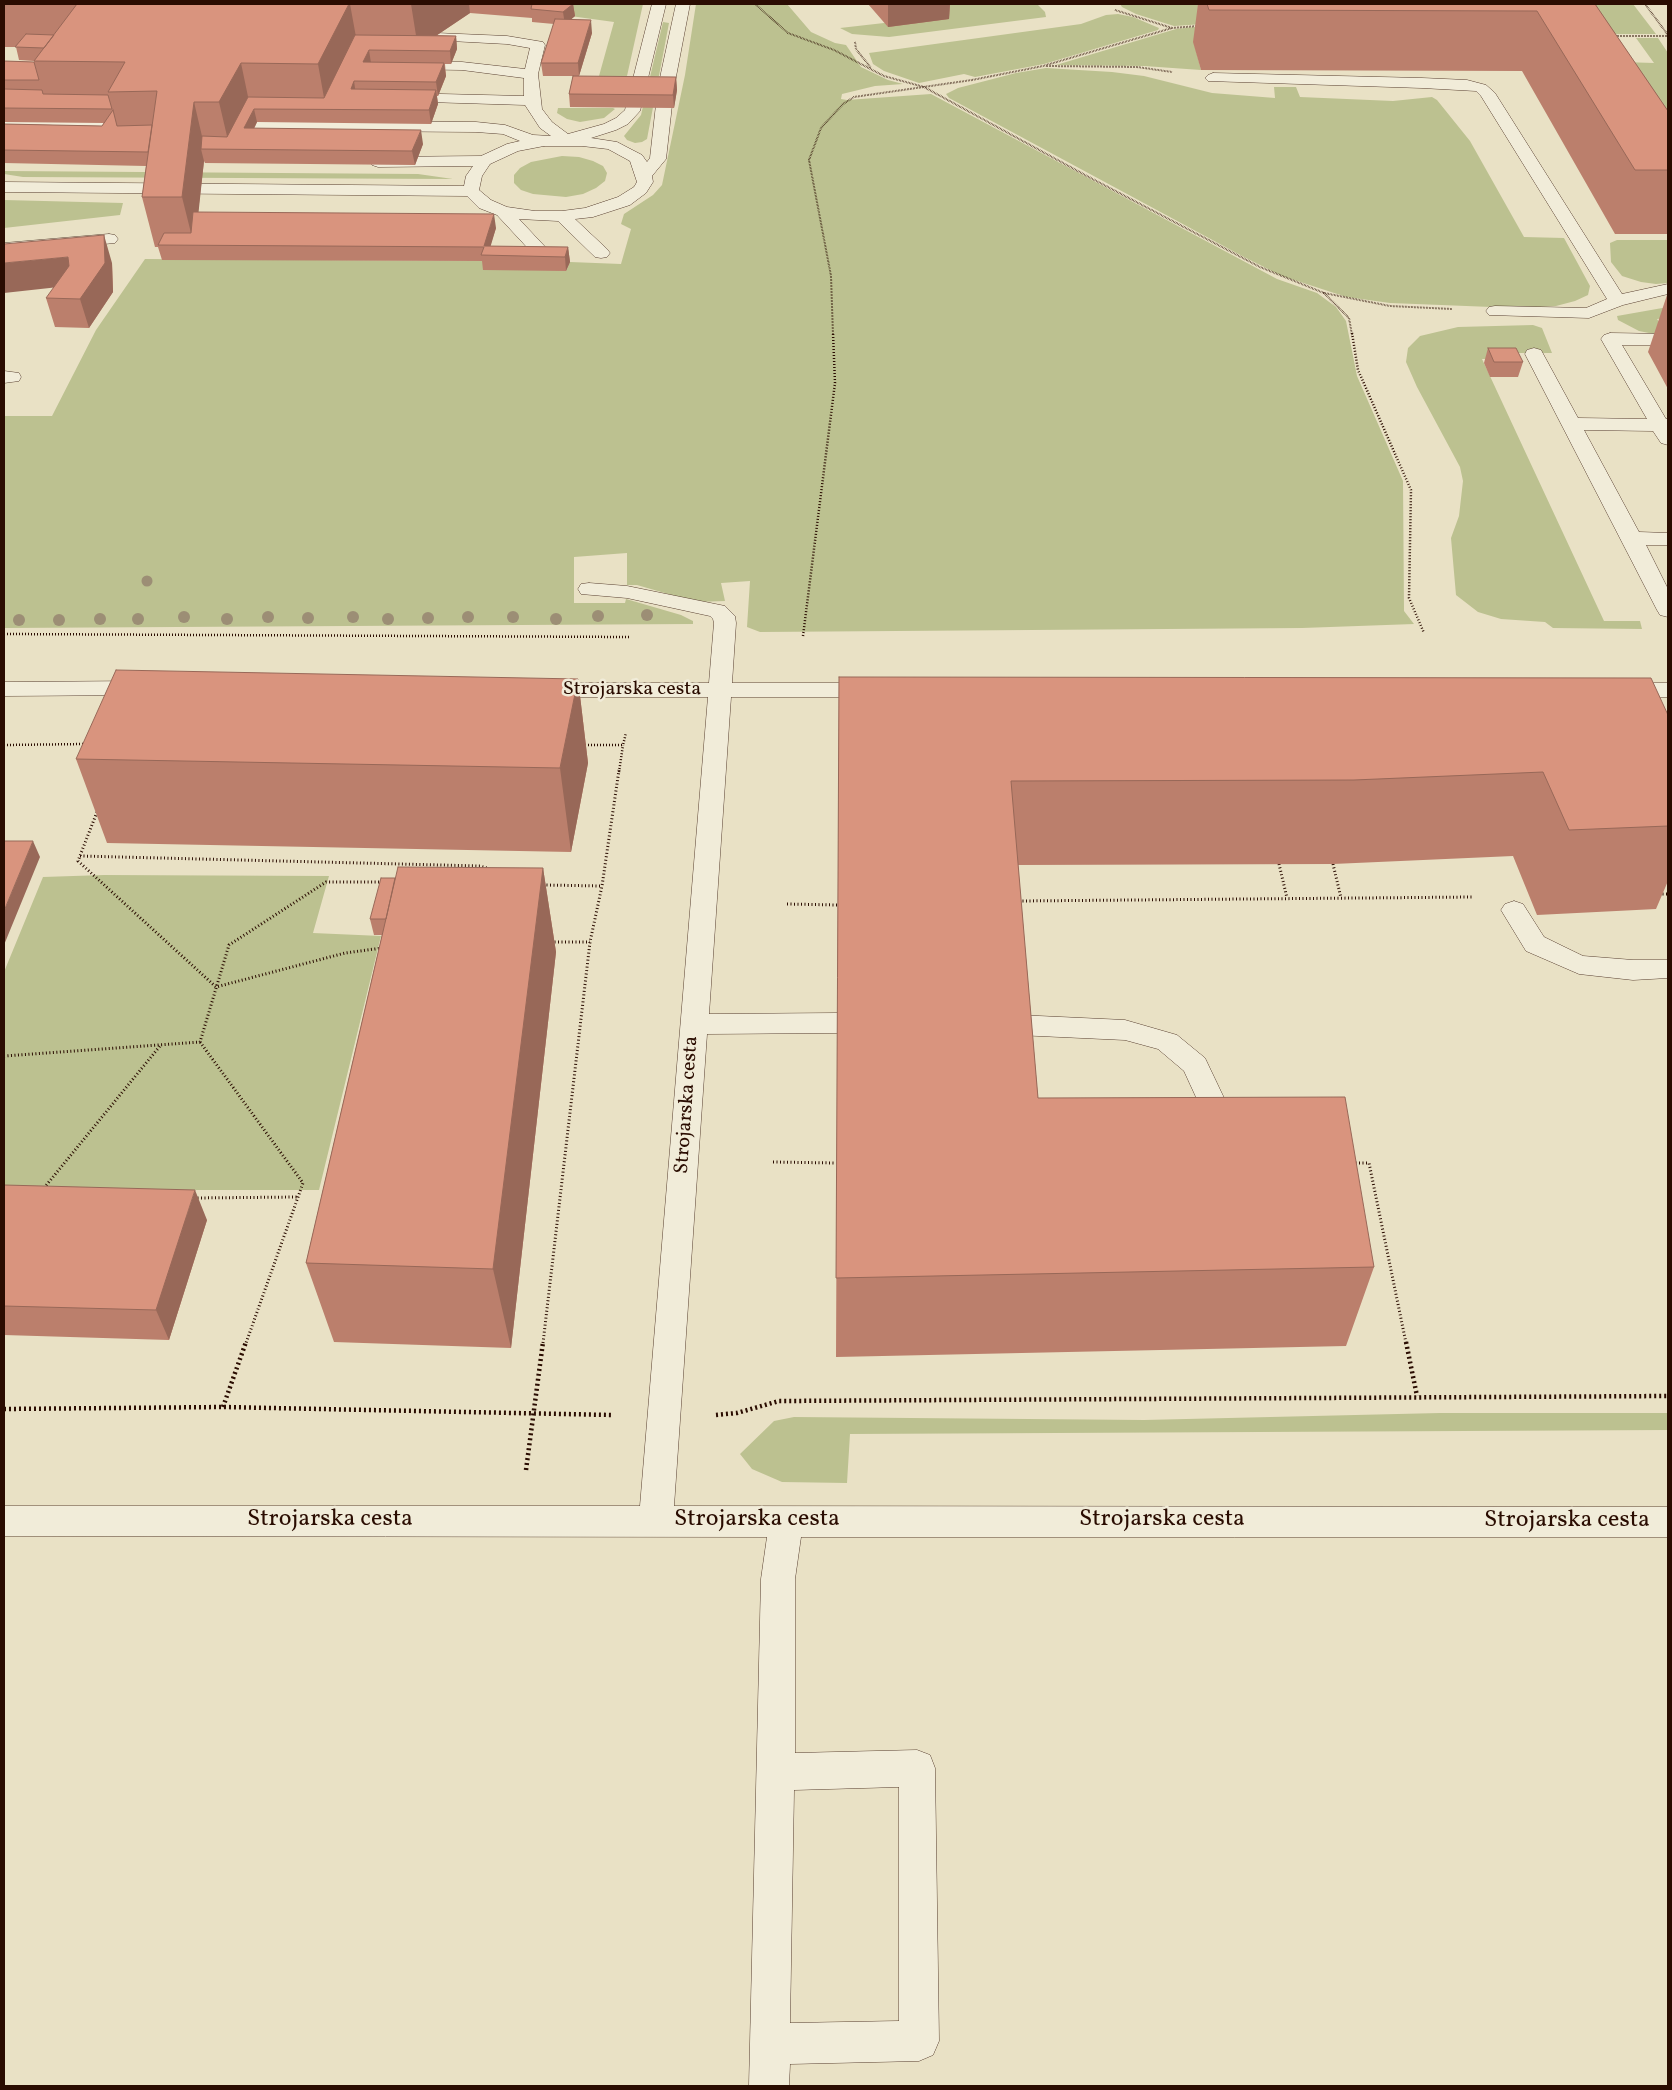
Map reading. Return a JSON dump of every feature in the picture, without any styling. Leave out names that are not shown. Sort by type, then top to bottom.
[{"type":"street","points":[[566,140],[610,128],[622,121],[632,110],[658,4]]},
{"type":"street","points":[[645,174],[658,159],[666,87],[683,4]]},
{"type":"street","points":[[436,37],[507,40],[538,45],[531,74],[534,108],[546,125],[566,140]]},
{"type":"street","points":[[392,66],[462,66],[531,74]]},
{"type":"street","points":[[1213,78],[1422,83],[1467,85],[1481,88],[1487,92],[1617,301]]},
{"type":"street","points":[[381,98],[532,101]]},
{"type":"street","points":[[4,124],[151,125]]},
{"type":"street","points":[[200,125],[476,127],[505,130],[544,141]]},
{"type":"street","points":[[367,162],[484,161],[513,147],[544,141],[566,140],[597,143],[623,150],[636,158],[645,174],[645,182],[640,190],[624,201],[587,213],[562,216],[535,216],[503,211],[485,211],[471,191],[474,176],[484,161]]},
{"type":"street","points":[[4,187],[471,191]]},
{"type":"street","points":[[201,189],[207,206]]},
{"type":"street","points":[[232,189],[238,206]]},
{"type":"street","points":[[262,189],[270,206]]},
{"type":"street","points":[[293,190],[301,207]]},
{"type":"street","points":[[326,190],[334,207]]},
{"type":"street","points":[[354,190],[364,207]]},
{"type":"street","points":[[388,190],[396,208]]},
{"type":"street","points":[[415,190],[425,207]]},
{"type":"street","points":[[446,191],[455,208]]},
{"type":"street","points":[[503,211],[541,252]]},
{"type":"street","points":[[535,216],[549,230]]},
{"type":"street","points":[[562,216],[601,253]]},
{"type":"street","points":[[4,248],[109,239]]},
{"type":"street","points":[[1495,311],[1589,313],[1617,301],[1668,289]]},
{"type":"street","points":[[1589,313],[1610,339],[1666,430]]},
{"type":"street","points":[[1610,339],[1668,339]]},
{"type":"street","points":[[1534,354],[1668,610]]},
{"type":"street","points":[[1572,424],[1666,430]]},
{"type":"street","points":[[1632,538],[1668,539]]},
{"type":"street","points":[[589,589],[627,592],[717,611],[724,616],[725,637],[720,690]]},
{"type":"street","points":[[4,689],[166,688]]},
{"type":"street","name":"Strojarska cesta","points":[[518,690],[894,690]]},
{"type":"street","name":"Strojarska cesta","points":[[656,1521],[720,690]]},
{"type":"street","points":[[1599,690],[1668,690]]},
{"type":"street","points":[[1514,910],[1535,944],[1579,965],[1633,970],[1668,969]]},
{"type":"street","points":[[694,1024],[837,1023]]},
{"type":"street","points":[[1017,1025],[1125,1030],[1167,1042],[1195,1065],[1211,1100]]},
{"type":"street","name":"Strojarska cesta","points":[[4,1521],[1668,1522]]},
{"type":"street","points":[[769,2086],[778,1579],[786,1521]]},
{"type":"street","points":[[771,2044],[919,2041],[917,1768],[776,1772]]},
{"type":"path","points":[[755,4],[788,34],[834,50],[884,76],[924,87],[1085,175],[1281,277],[1324,292],[1390,306],[1495,311]]},
{"type":"path","points":[[1645,4],[1668,35]]},
{"type":"path","points":[[1115,10],[1172,28]]},
{"type":"path","points":[[855,42],[856,49],[874,71]]},
{"type":"path","points":[[1043,66],[1137,68],[1213,78]]},
{"type":"path","points":[[803,636],[835,383],[831,276],[809,160],[821,128],[843,104],[854,97],[924,87]]},
{"type":"path","points":[[1324,292],[1349,318],[1358,370],[1411,490],[1409,598],[1424,633]]},
{"type":"path","points":[[4,634],[632,637]]},
{"type":"path","points":[[525,1474],[535,1413],[590,942],[602,886],[627,728]]},
{"type":"path","points":[[4,745],[92,744]]},
{"type":"path","points":[[574,745],[623,745]]},
{"type":"path","points":[[100,804],[78,861],[216,987]]},
{"type":"path","points":[[80,856],[480,866],[490,869]]},
{"type":"path","points":[[1280,864],[1287,898]]},
{"type":"path","points":[[1332,864],[1341,898]]},
{"type":"path","points":[[200,1042],[229,945],[326,882],[384,882]]},
{"type":"path","points":[[535,885],[602,886]]},
{"type":"path","points":[[1651,894],[1668,894]]},
{"type":"path","points":[[1015,901],[1478,897]]},
{"type":"path","points":[[787,904],[838,905]]},
{"type":"path","points":[[550,942],[590,942]]},
{"type":"path","points":[[216,987],[345,953],[384,948]]},
{"type":"path","points":[[4,1056],[200,1042]]},
{"type":"path","points":[[200,1042],[303,1183],[223,1407]]},
{"type":"path","points":[[41,1192],[160,1046]]},
{"type":"path","points":[[773,1162],[836,1163]]},
{"type":"path","points":[[1350,1163],[1369,1163],[1417,1396]]},
{"type":"path","points":[[191,1198],[298,1197]]},
{"type":"path","points":[[719,1415],[737,1413],[779,1401],[1668,1396]]},
{"type":"path","points":[[4,1409],[223,1407],[619,1415]]},
{"type":"green space","points":[[552,4],[643,4],[627,76],[599,76],[614,22],[541,12]]},
{"type":"green space","points":[[696,4],[787,4],[811,32],[835,43],[846,45],[861,67],[888,80],[903,84],[875,86],[842,94],[841,99],[931,94],[1277,279],[1317,293],[1336,307],[1346,321],[1357,376],[1403,481],[1404,611],[1414,624],[1302,628],[760,632],[747,627],[750,581],[721,583],[725,601],[696,602],[637,585],[627,585],[627,553],[574,557],[574,603],[625,603],[626,599],[681,615],[693,621],[693,624],[4,628],[4,416],[52,416],[96,330],[145,259],[486,261],[566,271],[570,262],[621,264],[631,229],[621,224],[624,214],[653,195],[662,185],[685,75]]},
{"type":"green space","points":[[935,4],[1037,4],[1045,12],[1046,17],[889,37],[852,34],[840,28],[884,23]]},
{"type":"green space","points":[[1120,4],[1497,4],[1174,26],[1136,14]]},
{"type":"green space","points":[[1509,4],[1633,4],[1656,34],[1547,34]]},
{"type":"green space","points":[[1118,14],[1133,17],[1159,28],[1158,30],[1044,64],[975,77],[964,74],[919,83],[884,71],[873,64],[869,53],[1081,24],[1106,15]]},
{"type":"green space","points":[[663,22],[669,23],[647,139],[635,143],[627,140],[624,136],[641,115]]},
{"type":"green space","points":[[1234,27],[1194,43],[1201,70],[1144,66],[1056,65],[1176,29]]},
{"type":"green space","points":[[1636,38],[1658,38],[1668,53],[1668,134],[1622,62],[1654,63]]},
{"type":"green space","points":[[1046,68],[1144,76],[1212,93],[1275,98],[1274,87],[1296,87],[1300,97],[1393,101],[1432,97],[1437,100],[1470,141],[1524,237],[1564,238],[1590,286],[1588,295],[1556,306],[1517,308],[1390,303],[1347,297],[1331,292],[1282,276],[1244,257],[949,98],[946,94],[958,88],[1016,73]]},
{"type":"green space","points":[[558,108],[615,109],[604,118],[580,122],[567,119],[557,113]]},
{"type":"green space","points":[[562,156],[579,157],[603,166],[607,173],[605,181],[583,194],[566,197],[533,194],[521,190],[514,183],[514,175],[520,168],[531,162]]},
{"type":"green space","points":[[4,171],[418,174],[453,179],[23,177],[4,174]]},
{"type":"green space","points":[[4,200],[123,203],[120,215],[4,228]]},
{"type":"green space","points":[[1617,240],[1668,240],[1668,283],[1641,282],[1622,276],[1611,262],[1610,243]]},
{"type":"green space","points":[[1668,307],[1668,318],[1657,319],[1667,334],[1639,331],[1618,320],[1617,316]]},
{"type":"green space","points":[[1533,325],[1542,328],[1552,353],[1514,353],[1510,359],[1482,359],[1604,621],[1640,621],[1642,629],[1553,628],[1545,622],[1501,619],[1478,612],[1456,595],[1451,538],[1459,516],[1463,481],[1460,467],[1417,387],[1406,362],[1408,348],[1420,336],[1458,327]]},
{"type":"green space","points":[[104,875],[329,876],[313,933],[381,936],[319,1190],[4,1190],[4,972],[43,877]]},
{"type":"green space","points":[[1440,1413],[1668,1413],[1668,1430],[850,1434],[847,1483],[782,1482],[752,1469],[740,1454],[774,1421],[794,1417],[1144,1420]]},
{"type":"building","points":[[77,4],[349,4],[318,64],[241,63],[219,102],[194,102],[182,197],[142,197],[157,91],[108,92],[125,62],[34,61]]},
{"type":"building","points":[[532,4],[573,4],[563,12],[531,9]]},
{"type":"building","points":[[1207,4],[1595,4],[1668,111],[1668,170],[1635,170],[1537,11],[1209,10]]},
{"type":"building","points":[[555,19],[591,20],[578,63],[541,63]]},
{"type":"building","points":[[26,34],[54,35],[44,48],[15,47]]},
{"type":"building","points":[[355,35],[456,36],[450,51],[369,50],[363,62],[444,63],[436,82],[354,81],[351,89],[436,90],[429,110],[254,109],[244,128],[421,130],[412,151],[201,149],[202,136],[227,137],[248,97],[324,98]]},
{"type":"building","points":[[4,61],[34,62],[39,80],[4,80]]},
{"type":"building","points":[[573,76],[676,77],[673,95],[569,94]]},
{"type":"building","points":[[4,89],[42,90],[43,94],[108,95],[112,109],[4,108]]},
{"type":"building","points":[[113,110],[117,126],[152,125],[148,152],[4,150],[4,124],[102,126]]},
{"type":"building","points":[[193,212],[494,214],[484,246],[568,247],[565,257],[481,255],[484,247],[158,245],[164,233],[191,233]]},
{"type":"building","points":[[104,235],[105,263],[80,299],[46,298],[69,266],[68,257],[4,263],[4,244]]},
{"type":"building","points":[[1488,348],[1516,348],[1523,362],[1494,362]]},
{"type":"building","points":[[116,670],[578,679],[560,768],[76,759]]},
{"type":"building","points":[[839,677],[1651,678],[1668,715],[1668,826],[1569,830],[1543,772],[1354,780],[1011,781],[1038,1098],[1345,1097],[1374,1267],[836,1278]]},
{"type":"building","points":[[4,841],[33,841],[4,911]]},
{"type":"building","points":[[398,867],[543,868],[493,1269],[306,1263]]},
{"type":"building","points":[[381,878],[395,878],[386,919],[370,919]]},
{"type":"building","points":[[4,1185],[195,1190],[156,1310],[4,1306]]}]
